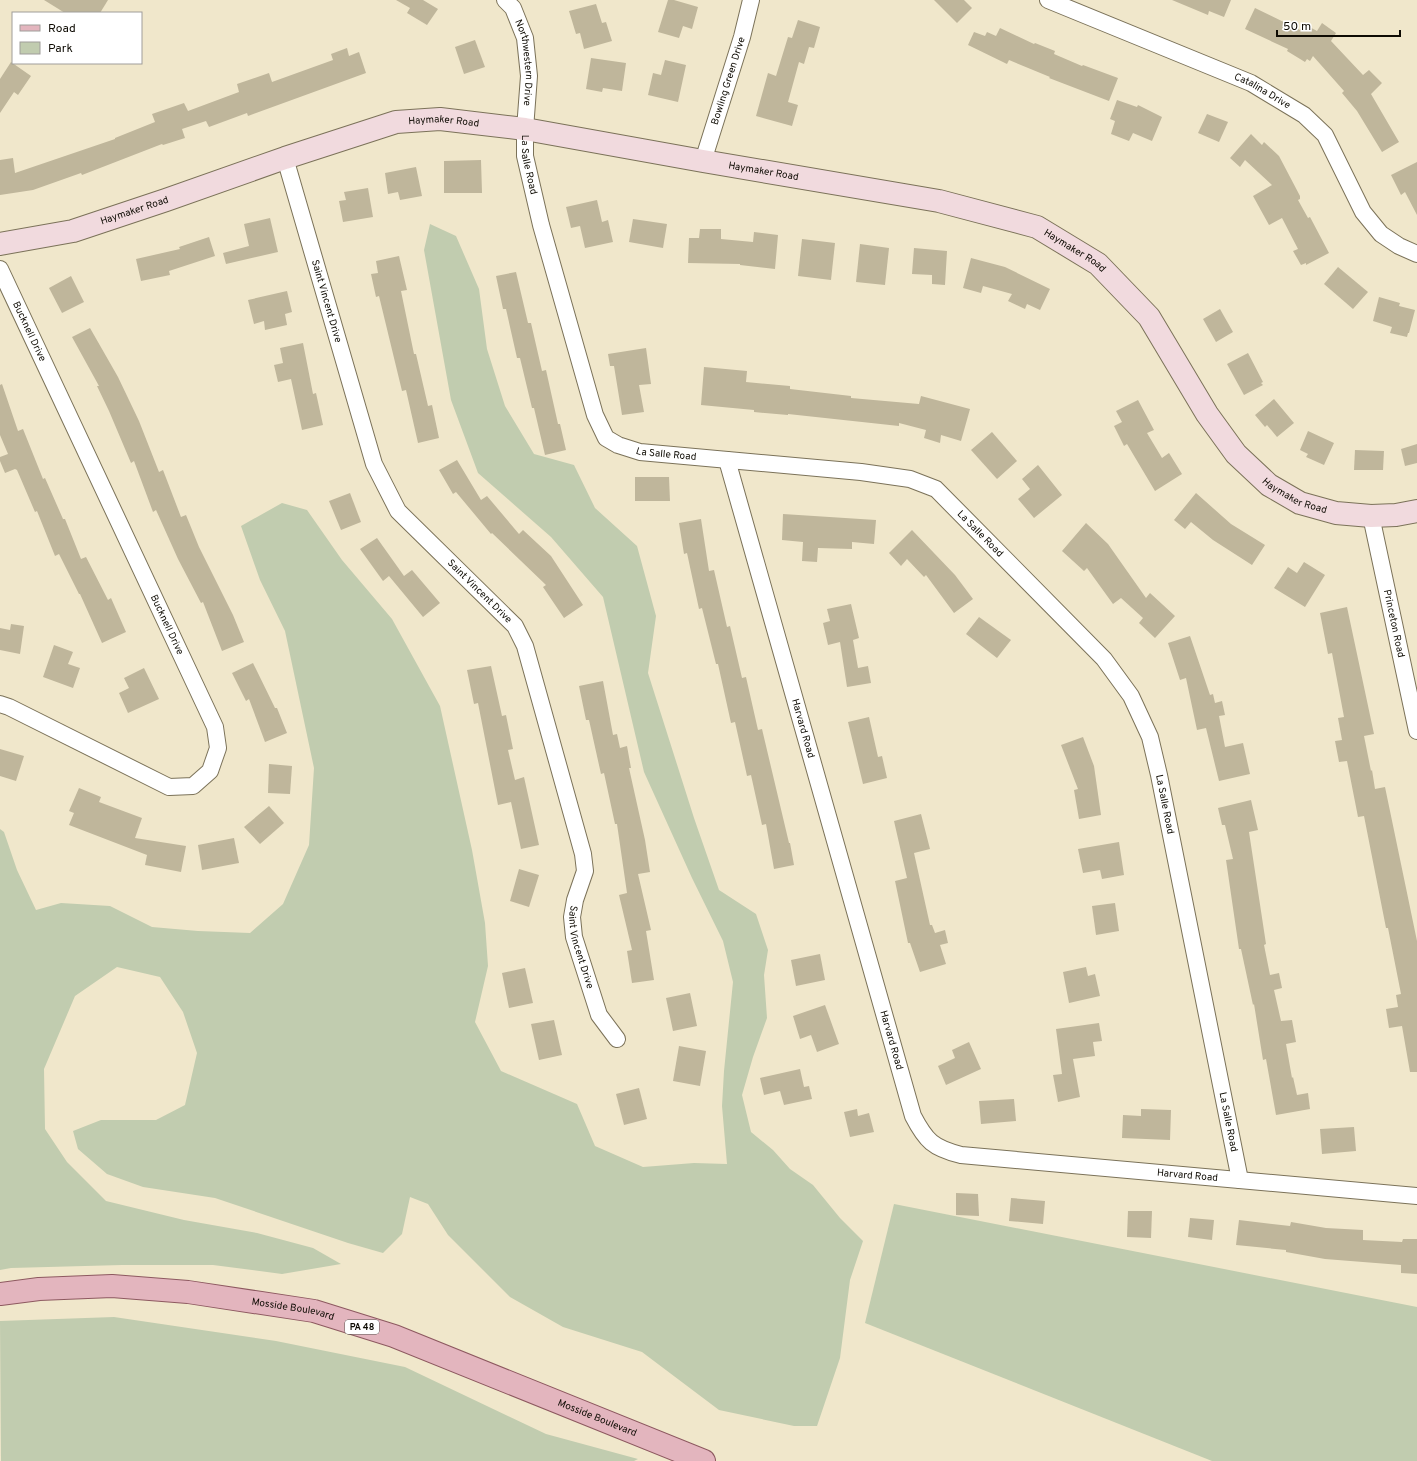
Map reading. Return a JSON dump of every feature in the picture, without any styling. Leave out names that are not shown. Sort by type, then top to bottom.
[{"type":"main road","name":"Haymaker Road","points":[[0,244],[73,231],[285,158],[396,122],[440,119],[525,129],[939,201],[1037,227],[1098,264],[1149,317],[1207,414],[1236,454],[1269,485],[1300,503],[1336,513],[1372,516],[1396,515],[1417,510]]},
{"type":"main road","name":"Mosside Boulevard","points":[[0,1294],[40,1289],[112,1286],[188,1292],[314,1311],[394,1336],[704,1461]]},
{"type":"street","name":"Northwestern Drive","points":[[505,0],[513,8],[525,38],[529,76],[525,129]]},
{"type":"street","name":"Bowling Green Drive","points":[[703,161],[742,37],[751,0]]},
{"type":"street","name":"Catalina Drive","points":[[1048,0],[1251,83],[1304,115],[1325,135],[1363,212],[1381,234],[1399,246],[1417,254]]},
{"type":"street","name":"La Salle Road","points":[[525,129],[525,156],[541,225],[595,415],[606,438],[618,445],[640,452],[862,472],[910,479],[936,490],[1104,659],[1131,696],[1150,737],[1159,775],[1240,1180]]},
{"type":"street","name":"Saint Vincent Drive","points":[[285,158],[374,464],[382,481],[398,511],[515,626],[525,646],[583,854],[585,871],[575,900],[572,917],[574,937],[599,1015],[617,1039]]},
{"type":"street","name":"Bucknell Drive","points":[[0,269],[215,727],[218,748],[210,771],[193,786],[169,787],[9,707],[0,704]]},
{"type":"street","name":"Harvard Road","points":[[728,460],[913,1116],[921,1131],[929,1141],[944,1151],[961,1155],[1417,1196]]},
{"type":"street","name":"Princeton Road","points":[[1372,516],[1417,731]]},
{"type":"green space","points":[[430,224],[456,236],[479,289],[487,349],[505,406],[534,454],[574,465],[595,508],[637,546],[656,616],[648,673],[694,818],[719,890],[756,914],[768,950],[764,975],[767,1018],[753,1057],[742,1095],[751,1132],[773,1150],[790,1169],[813,1185],[840,1218],[863,1241],[850,1280],[840,1358],[817,1426],[794,1426],[719,1410],[642,1352],[563,1327],[510,1297],[448,1235],[428,1204],[410,1197],[402,1234],[383,1253],[348,1243],[215,1198],[143,1187],[107,1174],[78,1149],[73,1131],[101,1120],[156,1120],[185,1105],[197,1053],[183,1012],[160,977],[117,967],[75,996],[44,1069],[45,1129],[67,1162],[106,1201],[184,1220],[257,1233],[313,1248],[341,1264],[282,1274],[213,1265],[122,1265],[11,1268],[0,1270],[0,829],[4,832],[17,870],[36,910],[61,903],[110,906],[152,927],[250,933],[283,904],[309,845],[314,768],[285,631],[260,580],[241,526],[282,503],[307,510],[342,560],[392,619],[440,706],[472,850],[485,923],[488,966],[475,1022],[501,1071],[577,1104],[595,1146],[643,1167],[694,1163],[727,1164],[722,1106],[733,982],[723,941],[692,878],[644,772],[603,597],[551,537],[478,473],[451,400],[424,250]]},
{"type":"green space","points":[[894,1204],[1417,1307],[1417,1461],[1212,1461],[865,1323]]},
{"type":"green space","points":[[114,1317],[276,1341],[405,1367],[546,1434],[638,1459],[634,1461],[1,1461],[0,1321]]},
{"type":"building","points":[[44,0],[108,0],[101,12],[63,12]]},
{"type":"building","points":[[396,0],[423,0],[438,9],[427,25],[407,13],[410,8]]},
{"type":"building","points":[[668,0],[674,0],[698,7],[692,29],[683,26],[679,38],[658,32]]},
{"type":"building","points":[[934,0],[964,0],[972,8],[957,23]]},
{"type":"building","points":[[1172,0],[1231,0],[1224,17],[1209,11],[1208,15]]},
{"type":"building","points":[[596,4],[602,23],[606,22],[612,41],[584,49],[580,33],[576,34],[569,11]]},
{"type":"building","points":[[1255,8],[1300,30],[1304,24],[1317,31],[1322,23],[1336,33],[1331,41],[1363,75],[1369,70],[1382,83],[1371,94],[1399,142],[1382,152],[1357,111],[1342,93],[1344,91],[1313,56],[1310,61],[1307,59],[1305,62],[1287,51],[1288,49],[1245,29]]},
{"type":"building","points":[[798,20],[820,27],[814,48],[809,47],[804,64],[799,62],[788,102],[798,105],[792,126],[756,116],[768,73],[776,76],[788,37],[792,38]]},
{"type":"building","points":[[1000,28],[1034,44],[1035,43],[1055,51],[1054,54],[1082,66],[1083,65],[1118,78],[1109,101],[1049,78],[1050,77],[1009,60],[1007,64],[968,45],[974,32],[985,36],[987,32],[996,36]]},
{"type":"building","points":[[475,40],[485,67],[464,74],[455,47]]},
{"type":"building","points":[[347,48],[349,56],[359,52],[366,73],[248,116],[247,113],[209,127],[206,121],[182,129],[185,138],[163,145],[162,144],[82,175],[81,173],[33,190],[0,195],[0,160],[13,158],[15,173],[115,139],[155,122],[152,114],[184,103],[188,111],[239,92],[237,84],[269,73],[272,82],[333,60],[331,54]]},
{"type":"building","points":[[591,58],[626,63],[622,91],[603,88],[602,92],[586,89]]},
{"type":"building","points":[[665,60],[686,65],[678,102],[648,95],[653,73],[661,75]]},
{"type":"building","points":[[11,62],[31,76],[18,95],[14,92],[0,113],[0,79]]},
{"type":"building","points":[[1117,100],[1137,107],[1138,105],[1162,117],[1152,141],[1133,133],[1129,141],[1111,134],[1115,121],[1110,119]]},
{"type":"building","points":[[1207,114],[1228,122],[1219,142],[1198,133]]},
{"type":"building","points":[[1251,134],[1262,145],[1264,142],[1279,156],[1300,196],[1300,199],[1298,200],[1308,218],[1310,217],[1329,253],[1306,265],[1306,263],[1301,265],[1293,251],[1298,249],[1282,218],[1269,225],[1253,196],[1272,185],[1245,160],[1240,167],[1230,158]]},
{"type":"building","points":[[481,160],[482,193],[444,193],[444,161]]},
{"type":"building","points":[[1417,162],[1417,215],[1405,192],[1401,195],[1391,175]]},
{"type":"building","points":[[416,167],[422,196],[400,200],[398,192],[388,194],[385,173]]},
{"type":"building","points":[[368,188],[373,217],[343,222],[339,201],[346,200],[344,192]]},
{"type":"building","points":[[597,200],[602,222],[608,220],[613,242],[585,248],[580,226],[571,228],[566,207]]},
{"type":"building","points":[[270,218],[278,252],[226,264],[223,253],[249,246],[244,224]]},
{"type":"building","points":[[633,219],[667,224],[663,248],[629,242]]},
{"type":"building","points":[[700,229],[721,229],[721,239],[753,242],[754,232],[778,235],[775,269],[740,264],[688,263],[689,238],[699,238]]},
{"type":"building","points":[[209,237],[215,256],[169,271],[170,275],[141,281],[136,259],[180,249],[179,247]]},
{"type":"building","points":[[802,239],[835,243],[831,280],[798,276]]},
{"type":"building","points":[[860,244],[889,248],[885,285],[856,282]]},
{"type":"building","points":[[914,248],[947,251],[945,285],[932,284],[932,275],[912,274]]},
{"type":"building","points":[[399,256],[407,290],[401,291],[414,354],[416,354],[428,406],[432,405],[439,438],[418,443],[406,390],[402,391],[379,296],[376,297],[371,274],[378,273],[376,261]]},
{"type":"building","points":[[971,258],[1005,267],[1050,289],[1040,310],[1027,304],[1025,309],[1008,301],[1012,294],[983,286],[981,293],[963,288]]},
{"type":"building","points":[[1338,267],[1368,292],[1353,309],[1324,284]]},
{"type":"building","points":[[516,272],[528,323],[531,323],[542,371],[546,370],[558,424],[560,424],[566,450],[545,455],[520,358],[517,358],[506,309],[503,309],[496,276]]},
{"type":"building","points":[[71,276],[84,302],[62,313],[49,288]]},
{"type":"building","points":[[287,291],[292,312],[285,314],[287,325],[265,330],[264,321],[254,324],[248,300]]},
{"type":"building","points":[[1379,297],[1400,303],[1399,306],[1415,310],[1407,337],[1390,333],[1392,327],[1373,321]]},
{"type":"building","points":[[1220,309],[1233,332],[1216,342],[1203,319]]},
{"type":"building","points":[[90,328],[118,377],[139,421],[159,472],[163,470],[181,517],[186,515],[199,547],[233,615],[244,642],[222,651],[203,602],[201,603],[178,559],[156,510],[153,512],[134,461],[131,463],[97,386],[99,386],[72,337]]},
{"type":"building","points":[[303,343],[313,394],[316,393],[323,425],[302,430],[291,379],[278,382],[274,365],[283,363],[280,348]]},
{"type":"building","points":[[646,348],[651,384],[639,385],[644,412],[622,415],[614,366],[610,366],[608,354]]},
{"type":"building","points":[[1248,353],[1263,382],[1261,383],[1263,385],[1244,395],[1227,364]]},
{"type":"building","points":[[704,367],[747,371],[746,382],[790,386],[790,389],[851,396],[851,398],[919,404],[921,396],[970,409],[961,441],[941,435],[940,443],[924,438],[926,430],[899,423],[899,426],[788,414],[754,412],[754,410],[701,405]]},
{"type":"building","points":[[2,384],[18,431],[23,429],[43,479],[45,478],[63,519],[65,519],[81,559],[86,557],[108,600],[111,598],[126,632],[102,643],[80,594],[59,554],[55,556],[37,511],[35,512],[17,470],[15,469],[5,473],[0,461],[0,457],[8,454],[0,435],[0,385]]},
{"type":"building","points":[[1274,399],[1294,423],[1277,437],[1267,425],[1265,427],[1255,415]]},
{"type":"building","points":[[1138,400],[1154,430],[1147,433],[1162,458],[1169,453],[1182,474],[1155,491],[1127,444],[1124,446],[1114,426],[1122,422],[1116,411]]},
{"type":"building","points":[[1308,431],[1334,443],[1324,465],[1306,457],[1308,454],[1300,450]]},
{"type":"building","points":[[992,432],[1017,461],[997,479],[971,450]]},
{"type":"building","points":[[1417,444],[1417,463],[1405,466],[1401,449]]},
{"type":"building","points":[[1355,450],[1384,451],[1383,470],[1354,470]]},
{"type":"building","points":[[457,460],[481,500],[487,496],[519,534],[523,530],[551,556],[583,605],[564,618],[543,587],[546,585],[492,533],[491,534],[456,492],[453,494],[439,470]]},
{"type":"building","points":[[1038,465],[1062,495],[1034,518],[1018,499],[1030,489],[1022,479]]},
{"type":"building","points":[[635,477],[669,477],[670,501],[635,501]]},
{"type":"building","points":[[350,493],[361,522],[341,530],[329,501]]},
{"type":"building","points":[[1196,493],[1231,524],[1265,545],[1252,565],[1213,540],[1191,522],[1185,529],[1174,520]]},
{"type":"building","points":[[783,514],[876,520],[874,544],[852,542],[852,549],[818,548],[817,562],[802,561],[803,542],[782,540]]},
{"type":"building","points":[[701,519],[709,571],[714,570],[727,627],[730,626],[742,678],[746,677],[758,730],[762,729],[794,865],[774,869],[766,824],[762,825],[751,775],[747,776],[735,722],[731,723],[718,664],[716,664],[702,608],[699,609],[687,553],[684,554],[679,523]]},
{"type":"building","points":[[1086,523],[1108,544],[1146,598],[1150,593],[1175,616],[1155,638],[1139,623],[1143,618],[1121,598],[1113,604],[1087,568],[1084,571],[1062,551]]},
{"type":"building","points":[[912,530],[955,575],[973,599],[954,613],[926,575],[924,577],[907,559],[901,566],[889,553]]},
{"type":"building","points":[[377,538],[404,576],[412,570],[440,603],[423,617],[389,576],[383,581],[360,549]]},
{"type":"building","points":[[1304,562],[1325,575],[1305,607],[1274,588],[1288,567],[1297,573]]},
{"type":"building","points":[[851,604],[859,638],[853,640],[858,668],[868,666],[871,683],[847,687],[840,642],[828,645],[823,623],[830,621],[827,609]]},
{"type":"building","points":[[1347,607],[1374,734],[1364,736],[1371,771],[1372,770],[1375,789],[1385,787],[1417,941],[1417,1072],[1410,1072],[1402,1026],[1389,1028],[1386,1009],[1398,1007],[1396,995],[1401,994],[1388,928],[1386,928],[1364,816],[1358,817],[1347,761],[1339,762],[1335,741],[1342,740],[1338,718],[1344,717],[1332,653],[1328,654],[1320,613]]},
{"type":"building","points":[[979,617],[1011,640],[997,658],[966,634]]},
{"type":"building","points":[[11,624],[24,626],[20,654],[0,650],[0,628],[10,630]]},
{"type":"building","points":[[1190,636],[1210,695],[1213,694],[1215,703],[1222,701],[1225,715],[1219,716],[1225,747],[1243,743],[1250,774],[1219,781],[1206,728],[1197,730],[1186,678],[1180,680],[1168,643]]},
{"type":"building","points":[[54,645],[73,652],[68,664],[80,668],[73,688],[43,677]]},
{"type":"building","points":[[253,663],[275,708],[277,708],[287,733],[265,742],[249,699],[246,701],[232,673]]},
{"type":"building","points":[[491,666],[502,716],[506,715],[513,749],[508,750],[515,780],[524,777],[539,845],[521,849],[511,802],[498,805],[478,703],[474,704],[467,670]]},
{"type":"building","points":[[144,668],[159,699],[128,713],[119,693],[129,688],[124,678]]},
{"type":"building","points":[[603,681],[613,735],[617,734],[620,748],[627,746],[631,768],[629,768],[645,840],[650,872],[638,874],[651,930],[646,931],[654,980],[632,983],[627,951],[632,950],[619,895],[627,893],[617,824],[615,824],[604,773],[601,774],[589,720],[586,720],[579,686]]},
{"type":"building","points":[[869,717],[878,757],[882,756],[887,778],[863,784],[848,722]]},
{"type":"building","points":[[1083,737],[1094,766],[1101,815],[1079,819],[1074,790],[1078,789],[1061,745]]},
{"type":"building","points":[[0,749],[24,756],[16,781],[0,776]]},
{"type":"building","points":[[269,764],[292,766],[290,794],[268,793]]},
{"type":"building","points":[[79,788],[101,797],[99,802],[142,818],[135,838],[186,846],[181,872],[145,865],[147,855],[69,825],[74,813],[69,811]]},
{"type":"building","points":[[1251,800],[1258,830],[1249,832],[1266,944],[1264,945],[1270,975],[1279,973],[1282,988],[1274,990],[1281,1021],[1292,1020],[1296,1042],[1286,1044],[1292,1078],[1293,1077],[1297,1095],[1308,1093],[1310,1109],[1276,1115],[1266,1059],[1263,1060],[1254,1004],[1253,1005],[1241,949],[1239,949],[1226,860],[1233,859],[1225,825],[1222,825],[1218,808]]},
{"type":"building","points":[[269,806],[284,823],[260,844],[244,827]]},
{"type":"building","points":[[921,814],[930,849],[914,853],[930,925],[932,925],[935,933],[945,930],[948,943],[940,945],[946,964],[920,972],[910,943],[908,943],[895,881],[907,878],[894,821]]},
{"type":"building","points":[[234,838],[239,863],[202,870],[198,845]]},
{"type":"building","points":[[1119,842],[1124,875],[1102,879],[1100,870],[1083,873],[1078,849]]},
{"type":"building","points":[[519,869],[539,875],[529,907],[510,901]]},
{"type":"building","points":[[1115,903],[1119,931],[1096,935],[1092,906]]},
{"type":"building","points":[[820,954],[825,980],[796,986],[791,960]]},
{"type":"building","points":[[1086,967],[1088,976],[1095,974],[1100,996],[1069,1003],[1063,972]]},
{"type":"building","points":[[525,968],[533,1003],[509,1008],[502,973]]},
{"type":"building","points":[[690,993],[697,1026],[673,1031],[666,998]]},
{"type":"building","points":[[825,1005],[839,1044],[817,1052],[811,1035],[800,1039],[793,1016]]},
{"type":"building","points":[[554,1020],[562,1055],[539,1060],[531,1024]]},
{"type":"building","points":[[1099,1023],[1102,1041],[1093,1042],[1095,1056],[1073,1059],[1080,1097],[1058,1102],[1053,1075],[1062,1074],[1056,1029]]},
{"type":"building","points":[[969,1042],[981,1069],[946,1085],[938,1066],[955,1058],[952,1050]]},
{"type":"building","points":[[679,1046],[706,1051],[700,1086],[673,1081]]},
{"type":"building","points":[[800,1069],[804,1087],[809,1086],[812,1099],[784,1105],[780,1091],[764,1095],[760,1078]]},
{"type":"building","points":[[639,1088],[647,1119],[624,1125],[616,1094]]},
{"type":"building","points":[[1014,1099],[1016,1121],[981,1124],[979,1101]]},
{"type":"building","points":[[857,1109],[858,1116],[869,1113],[874,1132],[850,1137],[844,1112]]},
{"type":"building","points":[[1141,1109],[1171,1110],[1170,1140],[1122,1138],[1123,1115],[1141,1116]]},
{"type":"building","points":[[1354,1127],[1356,1151],[1322,1154],[1320,1129]]},
{"type":"building","points":[[956,1193],[978,1194],[979,1216],[956,1215]]},
{"type":"building","points":[[1011,1198],[1045,1201],[1043,1224],[1009,1221]]},
{"type":"building","points":[[1128,1211],[1152,1211],[1151,1238],[1127,1237]]},
{"type":"building","points":[[1190,1218],[1214,1220],[1212,1240],[1188,1237]]},
{"type":"building","points":[[1239,1220],[1290,1226],[1291,1222],[1326,1228],[1363,1230],[1363,1240],[1402,1242],[1403,1239],[1417,1239],[1417,1274],[1401,1273],[1401,1265],[1325,1259],[1286,1252],[1286,1250],[1236,1245]]}]
